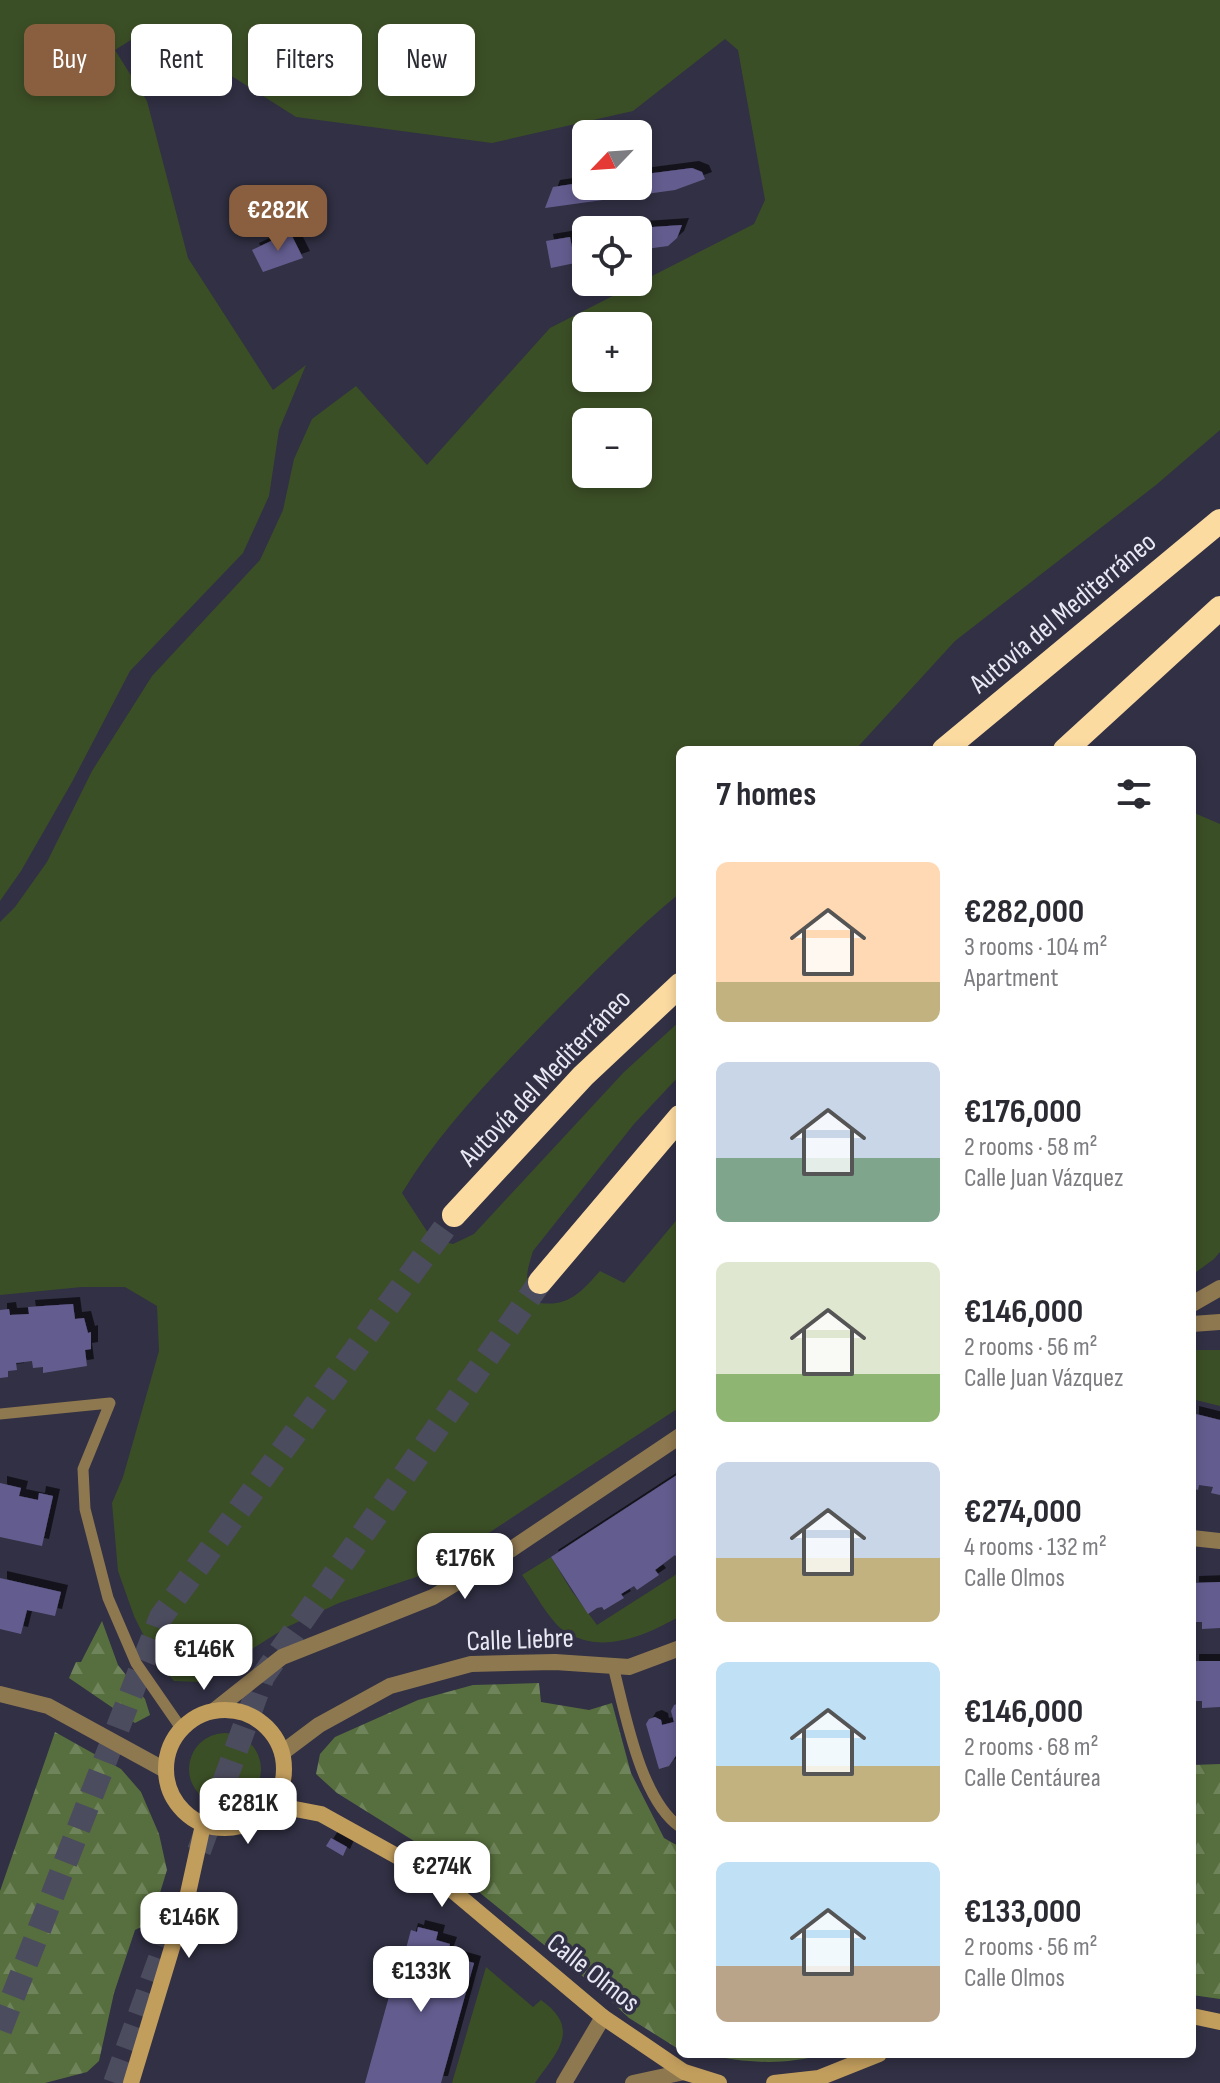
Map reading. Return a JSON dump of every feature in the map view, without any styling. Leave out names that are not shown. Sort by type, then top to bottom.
[{"type":"highway","name":"Autovía del Mediterráneo","points":[[949,746],[1211,529],[1220,514]]},
{"type":"highway","points":[[1069,746],[1220,608]]},
{"type":"highway","name":"Autovía del Mediterráneo","points":[[454,1215],[583,1076],[676,989]]},
{"type":"highway","points":[[540,1282],[676,1122]]},
{"type":"street","points":[[1196,1302],[1220,1288]]},
{"type":"street","points":[[1196,1324],[1220,1322]]},
{"type":"street","points":[[215,1710],[243,1712],[256,1719],[268,1727],[283,1752],[285,1779],[274,1805],[242,1827],[203,1825],[176,1804],[165,1770],[169,1748],[181,1728],[196,1716],[215,1710],[282,1657],[433,1597],[510,1550],[676,1439]]},
{"type":"street","points":[[1196,1538],[1220,1541]]},
{"type":"street","name":"Calle Liebre","points":[[283,1752],[319,1725],[390,1686],[471,1664],[555,1662],[629,1667],[676,1649]]},
{"type":"street","points":[[0,1694],[48,1706],[165,1770]]},
{"type":"street","name":"Calle Olmos","points":[[274,1805],[321,1814],[440,1880],[603,2017],[684,2072],[719,2083]]},
{"type":"street","points":[[131,2083],[187,1898],[203,1825]]},
{"type":"street","points":[[564,2083],[603,2017]]},
{"type":"street","points":[[1196,2017],[1220,2022]]},
{"type":"street","points":[[774,2083],[820,2080],[870,2058]]},
{"type":"street","points":[[633,2083],[684,2072]]},
{"type":"lane","points":[[0,1414],[110,1403],[83,1469],[85,1509],[108,1598],[136,1663],[181,1728]]},
{"type":"lane","points":[[613,1666],[642,1772],[670,1820],[676,1824]]},
{"type":"green space","points":[[0,0],[1220,0],[1220,430],[1156,485],[955,641],[859,746],[676,746],[676,896],[610,957],[486,1084],[433,1147],[402,1193],[432,1239],[453,1244],[474,1234],[624,1072],[676,1025],[676,1079],[634,1124],[533,1251],[527,1278],[530,1290],[540,1303],[550,1304],[574,1296],[600,1271],[624,1283],[676,1221],[676,1410],[428,1573],[339,1603],[287,1627],[200,1682],[174,1681],[157,1662],[134,1616],[118,1571],[112,1503],[123,1477],[159,1351],[157,1306],[125,1287],[82,1287],[0,1295],[0,922],[15,907],[47,862],[92,771],[152,676],[260,560],[283,510],[294,459],[312,419],[356,386],[427,465],[550,328],[572,317],[572,392],[652,392],[652,312],[581,312],[613,296],[652,296],[652,276],[754,224],[765,200],[738,50],[725,39],[633,111],[593,120],[572,120],[572,125],[492,143],[296,117],[263,96],[362,96],[362,24],[248,24],[248,86],[232,76],[232,24],[131,24],[131,40],[115,50],[131,76],[131,96],[144,96],[147,101],[188,258],[273,390],[306,365],[279,430],[269,496],[243,553],[130,671],[21,871],[0,901]]},
{"type":"green space","points":[[1196,814],[1220,824],[1220,1252],[1196,1272]]},
{"type":"green space","points":[[1196,1350],[1220,1350],[1220,1406],[1196,1400]]},
{"type":"green space","points":[[551,1557],[597,1625],[676,1575],[676,1618],[622,1640],[592,1642],[577,1638],[552,1619],[522,1575]]},
{"type":"green space","points":[[102,1621],[118,1665],[145,1699],[150,1715],[135,1723],[69,1678]]},
{"type":"green space","points":[[539,1683],[541,1702],[589,1710],[612,1703],[631,1773],[664,1838],[676,1845],[676,2047],[629,2018],[596,1987],[422,1846],[337,1793],[316,1774],[320,1754],[335,1737],[418,1700],[473,1685]]},
{"type":"green space","points":[[55,1732],[121,1769],[141,1792],[159,1834],[167,1870],[151,1922],[135,1930],[114,1993],[99,2061],[87,2072],[45,2083],[0,2083],[0,1891]]},
{"type":"green space","points":[[225,1733],[245,1739],[255,1749],[261,1769],[255,1789],[245,1799],[225,1805],[205,1799],[195,1789],[189,1769],[195,1749],[205,1739]]},
{"type":"green space","points":[[1220,1764],[1220,1999],[1196,1996],[1196,1765]]},
{"type":"green space","points":[[486,1967],[533,2007],[541,2000],[560,2021],[562,2041],[535,2083],[452,2083]]},
{"type":"green space","points":[[728,2058],[805,2058],[764,2062]]},
{"type":"building","points":[[692,168],[702,172],[705,179],[675,190],[652,193],[652,173]]},
{"type":"building","points":[[572,184],[572,200],[603,200],[545,208],[553,187]]},
{"type":"building","points":[[682,225],[677,238],[668,246],[652,248],[652,227]]},
{"type":"building","points":[[290,232],[303,258],[263,272],[252,250]]},
{"type":"building","points":[[570,237],[572,264],[551,268],[546,241]]},
{"type":"building","points":[[73,1304],[75,1319],[84,1318],[88,1333],[91,1332],[91,1349],[85,1350],[87,1366],[43,1373],[43,1367],[33,1368],[32,1361],[16,1363],[17,1370],[8,1371],[8,1377],[0,1378],[0,1310],[9,1309],[10,1315],[29,1314],[28,1307]]},
{"type":"building","points":[[1196,1414],[1220,1420],[1220,1495],[1211,1493],[1213,1487],[1199,1485],[1198,1490]]},
{"type":"building","points":[[676,1476],[676,1556],[655,1570],[659,1575],[637,1590],[634,1586],[621,1594],[624,1598],[604,1610],[597,1608],[588,1614],[551,1557]]},
{"type":"building","points":[[0,1483],[21,1488],[19,1496],[38,1500],[39,1493],[53,1496],[42,1546],[0,1537]]},
{"type":"building","points":[[0,1578],[61,1592],[55,1616],[27,1610],[21,1634],[0,1629]]},
{"type":"building","points":[[1220,1582],[1220,1628],[1202,1629],[1202,1622],[1196,1622],[1196,1583]]},
{"type":"building","points":[[1196,1661],[1220,1661],[1220,1707],[1202,1708],[1202,1701],[1196,1701]]},
{"type":"building","points":[[674,1705],[676,1756],[669,1766],[659,1769],[646,1724],[655,1717],[661,1720],[662,1725],[674,1722],[671,1711]]},
{"type":"building","points":[[331,1838],[347,1847],[343,1856],[326,1846]]},
{"type":"building","points":[[418,1927],[438,1932],[436,1940],[450,1944],[446,1955],[474,1963],[441,2083],[365,2083],[393,1982],[400,1984],[403,1971],[400,1971],[411,1930],[417,1932]]},
{"type":"tunnel","points":[[0,2030],[161,1617],[454,1215]]},
{"type":"tunnel","points":[[199,1851],[263,1676],[540,1282]]},
{"type":"tunnel","points":[[115,2083],[170,1931]]}]
